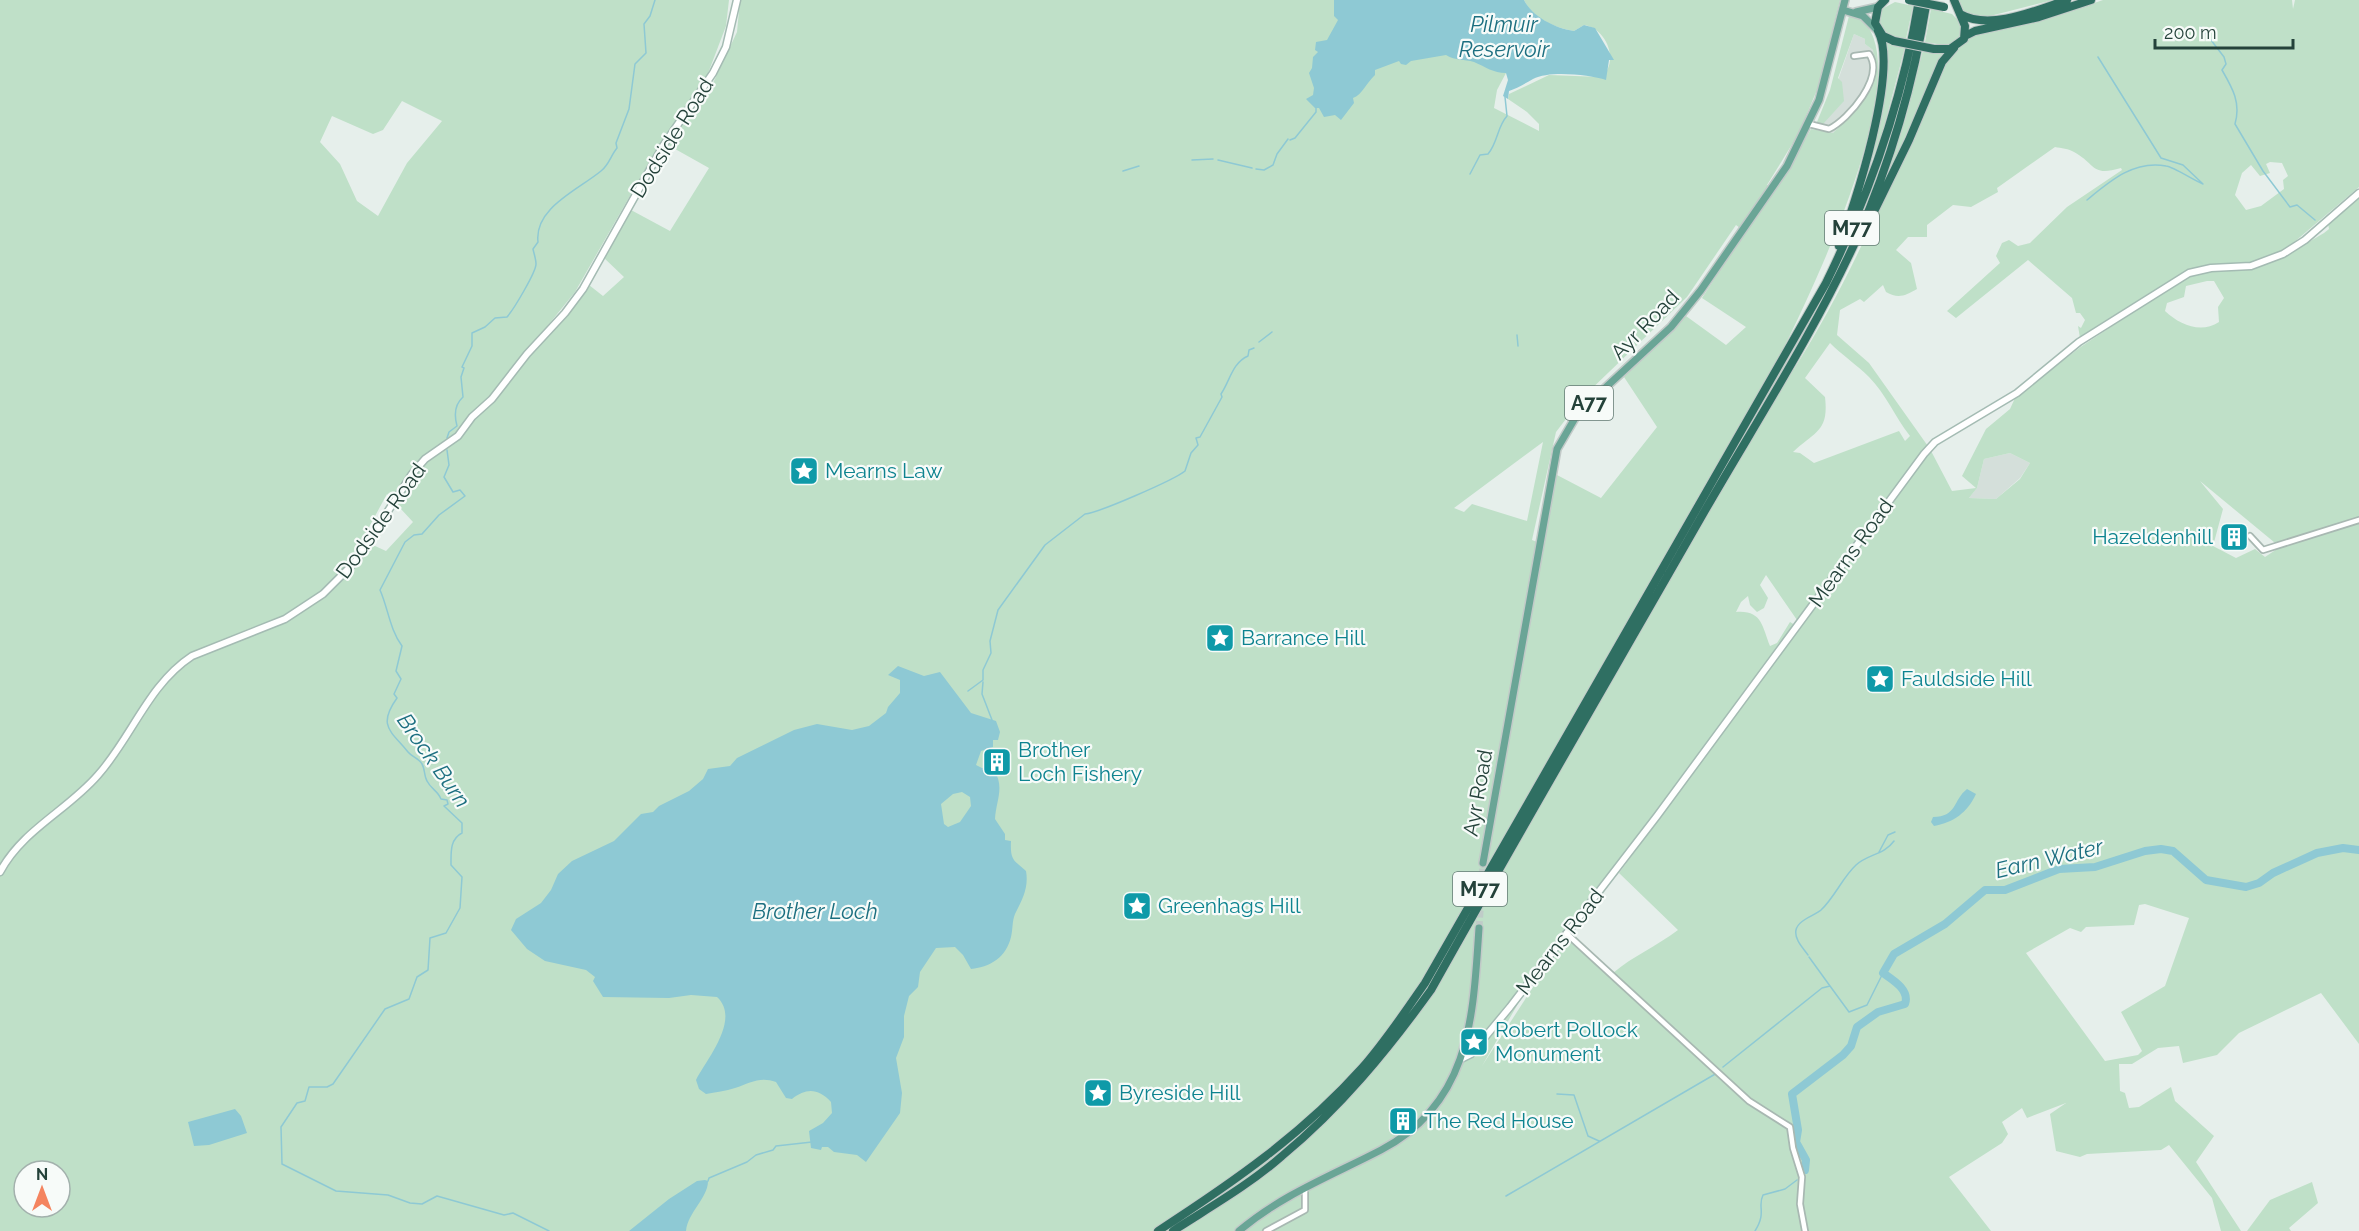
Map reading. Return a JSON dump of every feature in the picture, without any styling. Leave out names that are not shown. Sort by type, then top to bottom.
[{"type":"highway","points":[[1812,311],[1849,218],[1872,137],[1882,76],[1882,45],[1875,17],[1878,7],[1885,0]]},
{"type":"highway","points":[[1909,0],[1944,7],[1973,20],[1990,20],[2067,0]]},
{"type":"highway","name":"M77","points":[[1158,1231],[1231,1184],[1317,1113],[1362,1068],[1407,1009],[1467,912],[1812,311],[1851,230],[1873,175],[1903,76],[1919,0]]},
{"type":"highway","name":"M77","points":[[1173,1231],[1281,1157],[1324,1118],[1367,1074],[1431,990],[1792,362],[1834,284],[1878,186],[1915,63],[1927,0]]},
{"type":"highway","points":[[1954,0],[1965,26],[1965,36]]},
{"type":"highway","points":[[1792,362],[1842,280],[1909,140],[1942,62],[1965,36],[1975,31],[2038,17],[2091,0]]},
{"type":"highway","points":[[1877,30],[1886,38],[1894,41],[1934,49],[1954,48]]},
{"type":"main road","name":"Ayr Road","points":[[1483,863],[1557,449],[1578,413],[1671,327],[1701,291],[1787,166],[1809,124],[1824,85],[1845,0]]},
{"type":"main road","points":[[1854,12],[1878,7]]},
{"type":"main road","points":[[1843,10],[1866,18],[1877,30]]},
{"type":"main road","points":[[1239,1231],[1275,1204],[1384,1149],[1425,1116],[1442,1095],[1461,1059],[1473,1009],[1479,928]]},
{"type":"street","name":"Dodside Road","points":[[0,872],[7,860],[39,826],[75,798],[99,775],[160,683],[180,664],[192,656],[285,619],[323,594],[355,562],[412,474],[425,459],[458,436],[472,417],[492,399],[583,289],[663,146],[713,73],[726,47],[737,0]]},
{"type":"street","points":[[1809,124],[1829,129],[1836,126],[1864,95],[1872,81],[1872,58],[1869,54],[1854,56]]},
{"type":"street","name":"Mearns Road","points":[[1461,1059],[1471,1054],[1510,1007],[1657,816],[1924,453],[1935,442],[2017,393],[2079,342],[2189,273],[2211,268],[2251,266],[2283,254],[2305,240],[2359,193]]},
{"type":"street","points":[[2250,536],[2263,550],[2359,520]]},
{"type":"street","points":[[1566,933],[1749,1101],[1790,1127],[1792,1148],[1802,1177],[1800,1204],[1805,1231]]},
{"type":"street","points":[[1266,1231],[1305,1210],[1305,1188]]},
{"type":"shaded area","points":[[1854,34],[1865,39],[1865,44],[1873,50],[1875,64],[1869,93],[1833,133],[1814,129],[1817,122],[1823,124]]},
{"type":"shaded area","points":[[2010,453],[2030,463],[2020,478],[1996,499],[1969,498],[1977,488],[1984,459]]},
{"type":"green space","points":[[0,0],[729,0],[726,26],[707,76],[655,152],[575,292],[488,399],[567,317],[589,285],[603,296],[624,277],[603,257],[631,210],[670,231],[709,168],[668,145],[713,83],[737,32],[740,0],[1445,0],[1506,73],[1497,90],[1494,108],[1539,131],[1539,124],[1527,112],[1508,99],[1509,94],[1549,75],[1601,77],[1607,71],[1610,55],[1599,32],[1584,25],[1574,31],[1559,27],[1532,12],[1524,0],[1840,0],[1819,85],[1799,133],[1767,185],[1778,186],[1811,129],[1833,133],[1865,97],[1873,76],[1873,50],[1865,44],[1865,39],[1854,34],[1838,78],[1842,82],[1844,101],[1823,124],[1817,122],[1830,90],[1849,16],[1859,17],[1875,43],[1878,82],[1870,131],[1834,236],[1780,356],[1794,369],[1854,261],[1940,72],[1952,53],[1974,35],[2051,18],[2103,0],[2292,0],[2293,9],[2295,0],[2359,0],[2359,187],[2286,249],[2255,263],[2251,269],[2282,258],[2324,233],[2329,229],[2328,223],[2359,196],[2359,1044],[2321,993],[2239,1033],[2217,1055],[2183,1063],[2179,1046],[2158,1048],[2132,1064],[2119,1064],[2120,1091],[2125,1093],[2129,1108],[2139,1107],[2171,1087],[2175,1101],[2214,1136],[2196,1162],[2241,1231],[2221,1231],[2212,1198],[2169,1145],[2161,1150],[2087,1154],[2080,1157],[2056,1151],[2050,1114],[2066,1103],[2027,1118],[2022,1108],[2002,1122],[2008,1134],[2002,1143],[1949,1177],[1991,1231],[0,1231]],"holes":[[[402,101],[442,121],[407,163],[378,216],[357,201],[340,164],[320,142],[332,116],[373,134],[383,130]],[[2055,147],[2074,152],[2099,170],[2121,168],[2122,170],[2067,207],[2030,243],[2018,246],[2009,240],[2002,243],[1996,256],[2000,263],[1947,311],[1956,318],[2028,260],[2072,298],[2076,313],[2080,313],[2085,320],[2081,328],[2078,326],[2080,338],[2189,269],[2188,276],[2082,346],[2016,396],[2010,409],[1986,429],[1962,476],[1976,488],[1952,491],[1930,449],[1869,363],[1837,335],[1840,310],[1860,299],[1864,302],[1883,285],[1886,292],[1898,296],[1917,289],[1911,263],[1896,250],[1908,237],[1927,237],[1927,225],[1953,205],[1971,207],[1998,192],[1997,188]],[[2282,163],[2288,176],[2283,180],[2284,189],[2261,206],[2246,210],[2235,195],[2242,173],[2251,165],[2260,176],[2270,173],[2266,164]],[[1736,225],[1745,232],[1702,298],[1746,327],[1726,345],[1686,316],[1624,377],[1657,427],[1601,498],[1557,475],[1542,544],[1532,540],[1556,432],[1582,398],[1687,297]],[[2214,281],[2224,298],[2218,307],[2219,322],[2212,326],[2191,326],[2165,311],[2167,303],[2184,297],[2186,286]],[[1830,343],[1875,384],[1910,436],[1905,441],[1899,431],[1814,463],[1800,453],[1793,452],[1819,430],[1825,417],[1825,397],[1805,378]],[[1543,442],[1527,521],[1472,504],[1464,512],[1454,508]],[[2010,453],[2030,463],[2020,479],[1996,499],[1969,498],[1977,488],[1984,459]],[[2200,481],[2280,547],[2265,557],[2255,549],[2236,558],[2213,546],[2223,509]],[[387,494],[413,522],[386,551],[362,540]],[[1766,575],[1797,620],[1819,591],[1824,596],[1619,873],[1678,930],[1613,973],[1568,933],[1482,1066],[1552,945],[1660,807],[1795,625],[1790,622],[1777,643],[1770,646],[1760,621],[1751,614],[1736,612],[1741,602],[1748,596],[1750,605],[1757,612],[1764,608],[1768,598],[1760,585]],[[2145,904],[2189,918],[2165,986],[2121,1012],[2142,1051],[2138,1055],[2105,1061],[2026,953],[2070,928],[2081,932],[2086,927],[2134,925],[2139,905]]]},
{"type":"green space","points":[[1957,0],[2053,0],[1978,17],[1964,12]]},
{"type":"green space","points":[[1895,2],[1913,6],[1906,39],[1886,34],[1878,23],[1880,10]]},
{"type":"green space","points":[[1931,9],[1952,14],[1961,23],[1961,37],[1949,46],[1925,42]]},
{"type":"green space","points":[[1884,41],[1905,47],[1883,131],[1861,189],[1874,146]]},
{"type":"green space","points":[[1923,50],[1943,53],[1878,197],[1905,120]]},
{"type":"green space","points":[[2312,1182],[2318,1203],[2289,1228],[2291,1231],[2247,1231],[2270,1200]]},
{"type":"water","name":"Pilmuir Reservoir","points":[[1334,0],[1524,0],[1538,16],[1559,27],[1574,31],[1584,25],[1595,28],[1614,60],[1609,60],[1606,80],[1570,74],[1540,76],[1509,91],[1508,99],[1503,96],[1508,80],[1506,73],[1493,71],[1474,62],[1446,55],[1411,61],[1406,65],[1399,61],[1375,70],[1375,75],[1353,98],[1354,103],[1341,120],[1335,115],[1324,117],[1319,108],[1315,108],[1306,99],[1313,95],[1314,88],[1309,73],[1313,57],[1318,52],[1315,50],[1316,42],[1327,40],[1338,20],[1334,16]]},
{"type":"water","name":"Brother Loch","points":[[898,666],[924,676],[940,672],[971,713],[996,721],[1000,732],[998,740],[993,740],[993,747],[981,751],[976,765],[982,768],[993,767],[991,771],[994,770],[997,776],[999,788],[995,819],[1005,834],[1005,840],[1011,841],[1011,853],[1014,859],[1026,871],[1027,883],[1014,917],[1009,944],[997,960],[971,969],[955,947],[936,948],[920,972],[918,987],[909,996],[904,1016],[904,1037],[896,1058],[902,1093],[900,1113],[866,1162],[857,1155],[834,1152],[828,1147],[822,1147],[821,1150],[811,1148],[809,1131],[823,1123],[832,1113],[831,1102],[817,1092],[807,1091],[792,1099],[786,1098],[776,1082],[770,1080],[755,1081],[706,1094],[699,1089],[696,1080],[720,1039],[724,1027],[723,1006],[717,997],[691,995],[669,998],[603,997],[593,981],[595,977],[586,970],[545,961],[527,949],[511,930],[516,919],[541,903],[551,890],[558,874],[572,861],[614,841],[641,814],[653,812],[659,806],[689,791],[703,779],[708,769],[730,766],[737,758],[794,730],[817,724],[852,730],[869,726],[886,713],[888,707],[900,693],[900,680],[888,675]],"holes":[[[962,792],[970,797],[971,806],[960,822],[948,827],[944,824],[941,804],[953,794]]]},
{"type":"water","points":[[1967,789],[1976,794],[1964,811],[1948,822],[1934,826],[1931,822],[1933,817],[1951,811]]},
{"type":"water","points":[[235,1109],[241,1116],[247,1133],[209,1145],[194,1146],[188,1122]]},
{"type":"water","points":[[697,1181],[708,1181],[705,1193],[690,1218],[686,1231],[629,1231],[669,1199]]},
{"type":"waterway","name":"Brock Burn","points":[[447,438],[449,432],[457,426],[456,410],[463,397],[461,377],[464,368],[462,367],[472,346],[472,333],[485,327],[495,318],[507,317],[535,268],[533,249],[538,242],[543,219],[559,201],[604,169],[617,148],[616,143],[629,109],[635,64],[646,53],[644,24],[650,16],[655,0]]},
{"type":"waterway","points":[[2201,27],[2224,57],[2226,64],[2222,70],[2233,90],[2237,109],[2235,124],[2263,171],[2290,207],[2297,205],[2315,220]]},
{"type":"waterway","points":[[2087,200],[2123,174],[2143,166],[2169,167],[2203,184],[2183,165],[2161,158],[2098,57]]},
{"type":"waterway","points":[[1470,174],[1480,155],[1488,154],[1494,145],[1507,116],[1505,97]]},
{"type":"waterway","points":[[1290,140],[1295,138],[1316,112],[1316,108]]},
{"type":"waterway","points":[[1256,169],[1264,170],[1273,165],[1277,154],[1288,139]]},
{"type":"waterway","points":[[1192,160],[1213,159]]},
{"type":"waterway","points":[[1218,160],[1252,168]]},
{"type":"waterway","points":[[1123,171],[1139,166]]},
{"type":"waterway","points":[[1259,342],[1272,332]]},
{"type":"waterway","points":[[1517,335],[1518,346]]},
{"type":"waterway","points":[[968,691],[983,680],[983,670],[991,653],[990,641],[998,610],[1045,545],[1085,514],[1136,496],[1185,471],[1191,453],[1198,445],[1196,438],[1200,437],[1232,373],[1238,363],[1248,356],[1249,350],[1254,348]]},
{"type":"waterway","name":"Brock Burn","points":[[447,450],[449,465],[444,477],[453,492],[460,490],[465,496],[439,515],[422,534],[414,535],[405,542],[380,590],[402,646],[396,671],[401,679],[394,694],[397,698],[391,707],[387,722],[392,733],[408,752],[421,762],[429,784],[441,799],[447,800],[448,804],[444,806],[462,823],[462,833],[453,842],[451,855],[451,865],[462,877],[460,908],[446,933],[430,938],[428,970],[417,977],[409,999],[385,1009],[333,1084],[327,1087],[309,1087],[305,1101],[297,1103],[281,1127],[282,1164],[336,1191],[388,1195],[410,1203],[422,1204],[437,1196],[504,1215],[513,1213],[549,1231]]},
{"type":"waterway","points":[[983,682],[982,694],[992,720]]},
{"type":"waterway","points":[[1879,852],[1888,835],[1895,832]]},
{"type":"waterway","points":[[1808,955],[1796,937],[1797,927],[1826,905],[1856,865],[1886,849],[1894,841]]},
{"type":"waterway","name":"Earn Water","points":[[1805,1170],[1806,1160],[1796,1142],[1798,1130],[1792,1094],[1843,1055],[1851,1046],[1857,1027],[1878,1012],[1905,1004],[1903,990],[1883,973],[1894,954],[1945,924],[1985,890],[2005,890],[2059,869],[2095,867],[2145,851],[2161,849],[2173,851],[2206,880],[2246,887],[2259,883],[2273,873],[2317,853],[2343,848],[2359,850]]},
{"type":"waterway","points":[[1809,957],[1830,986]]},
{"type":"waterway","points":[[1723,1067],[1822,988],[1830,986],[1849,1012],[1867,1005],[1883,973]]},
{"type":"waterway","points":[[1506,1196],[1717,1073]]},
{"type":"waterway","points":[[1557,1094],[1574,1095],[1588,1136],[1599,1141]]},
{"type":"waterway","points":[[708,1181],[709,1178],[747,1162],[756,1155],[773,1150],[776,1146],[812,1142]]},
{"type":"waterway","name":"Earn Water","points":[[1755,1231],[1759,1224],[1763,1195],[1785,1189],[1797,1180]]},
{"type":"tunnel","points":[[1479,928],[1483,863]]},
{"type":"place","name":"Mearns Law","points":[[804,471]]},
{"type":"place","name":"Hazeldenhill","points":[[2234,537]]},
{"type":"place","name":"Barrance Hill","points":[[1220,638]]},
{"type":"place","name":"Fauldside Hill","points":[[1880,679]]},
{"type":"place","name":"Brother Loch Fishery","points":[[997,762]]},
{"type":"place","name":"Greenhags Hill","points":[[1137,906]]},
{"type":"place","name":"Robert Pollock Monument","points":[[1474,1042]]},
{"type":"place","name":"Byreside Hill","points":[[1098,1093]]},
{"type":"place","name":"The Red House","points":[[1403,1121]]}]
